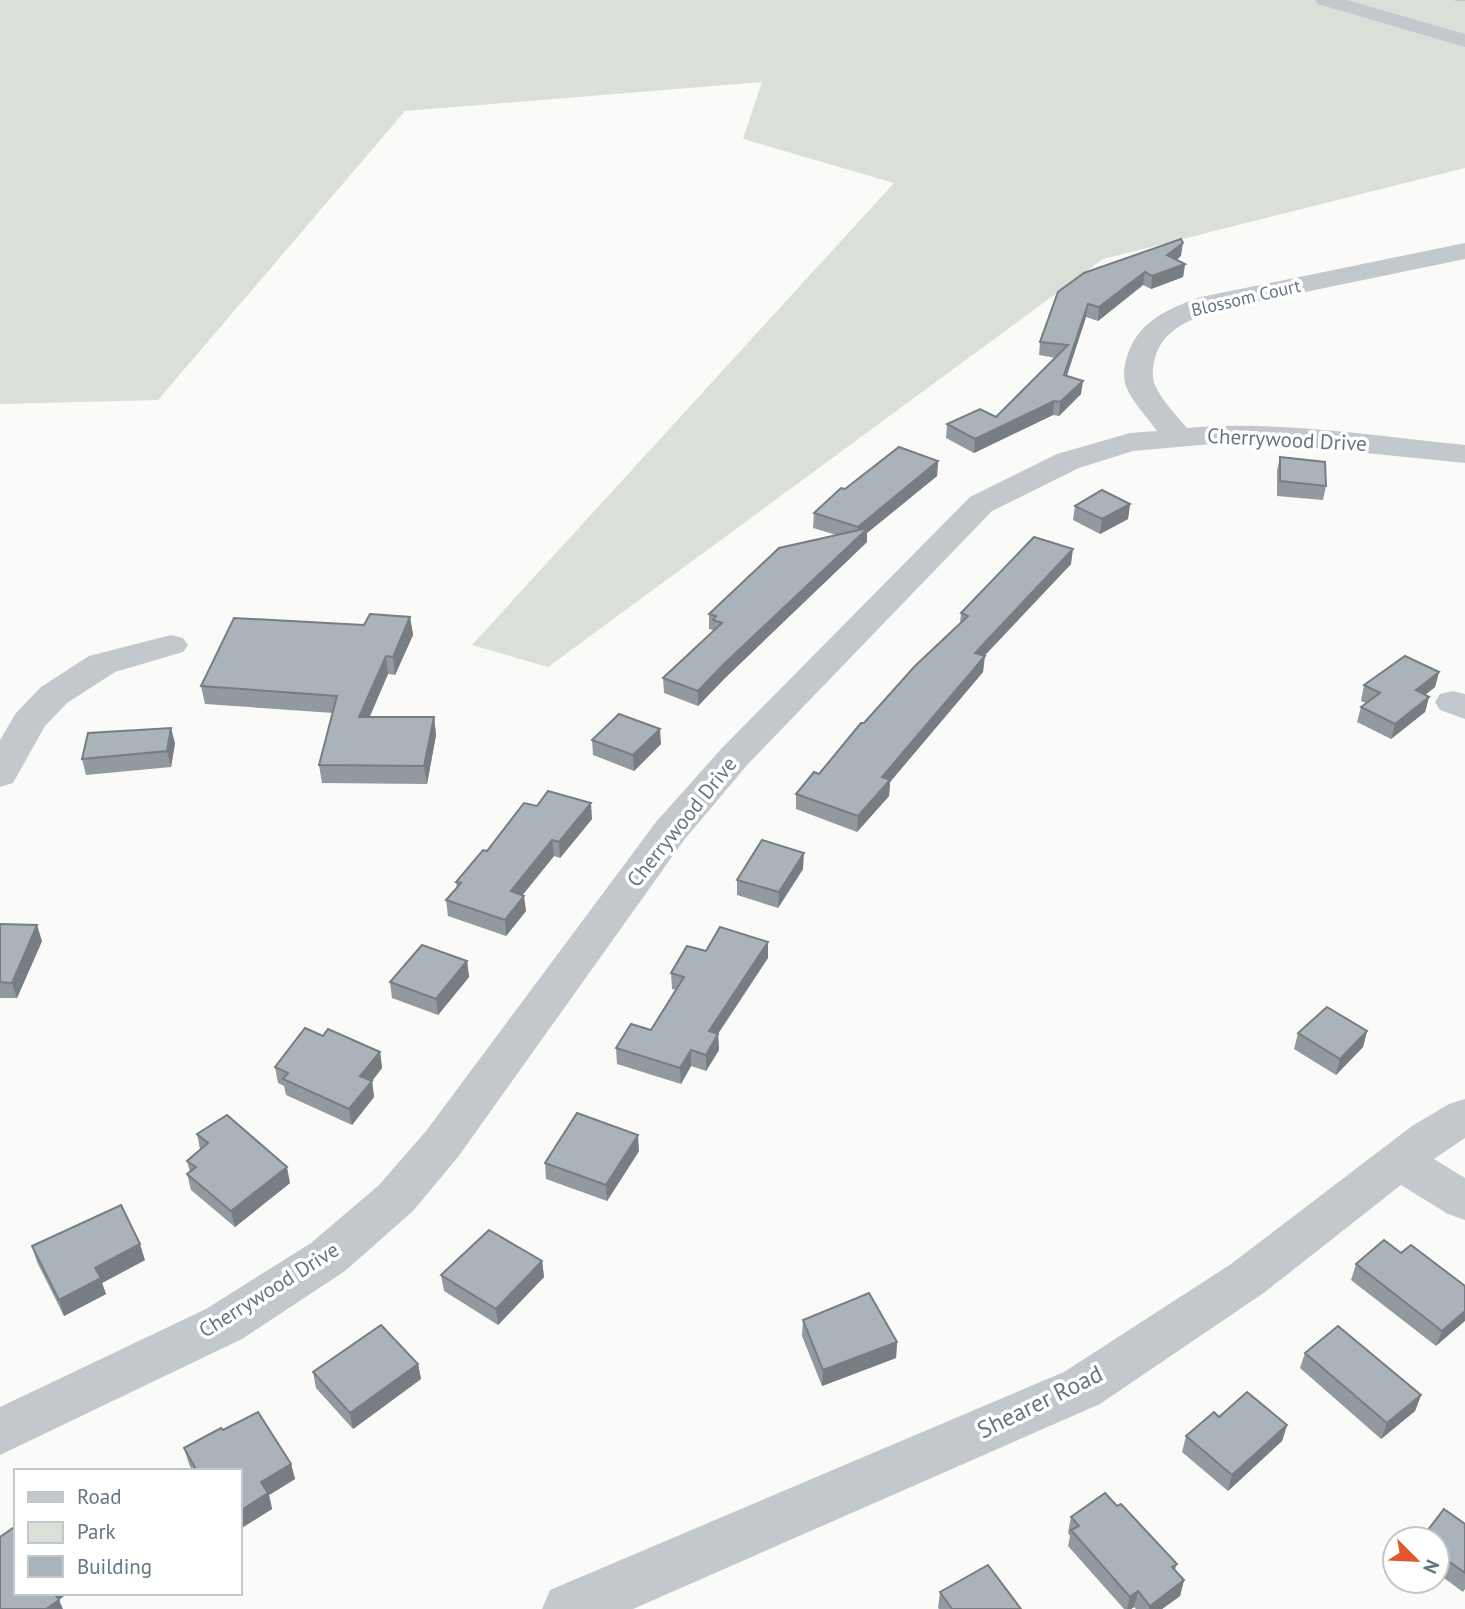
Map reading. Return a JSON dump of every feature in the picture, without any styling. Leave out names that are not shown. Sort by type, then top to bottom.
[{"type":"street","points":[[1325,0],[1465,41]]},
{"type":"street","name":"Blossom Court","points":[[1179,438],[1141,387],[1138,371],[1143,346],[1159,327],[1174,316],[1211,303],[1465,251]]},
{"type":"street","name":"Cherrywood Drive","points":[[0,1433],[224,1324],[328,1257],[396,1198],[442,1144],[670,831],[735,756],[981,504],[1068,461],[1130,442],[1223,434],[1306,438],[1465,454]]},
{"type":"street","points":[[0,775],[29,721],[54,695],[102,664],[171,645]]},
{"type":"street","name":"Shearer Road","points":[[570,1609],[1082,1388],[1248,1278],[1427,1138],[1465,1116]]},
{"type":"street","points":[[1399,1160],[1465,1201]]},
{"type":"green space","points":[[0,0],[1465,0],[1465,168],[1103,259],[548,667],[472,645],[894,183],[743,139],[762,82],[405,111],[158,400],[0,404]]},
{"type":"building","points":[[1181,239],[1183,243],[1167,255],[1185,264],[1152,276],[1145,272],[1099,307],[1088,304],[1064,375],[1083,381],[1060,402],[1054,401],[975,439],[947,424],[980,409],[996,417],[1068,345],[1040,342],[1058,292],[1084,273]]},
{"type":"building","points":[[899,447],[938,461],[858,527],[814,513],[841,488],[845,489]]},
{"type":"building","points":[[1280,457],[1325,462],[1326,486],[1280,481]]},
{"type":"building","points":[[1102,490],[1130,504],[1102,519],[1075,506]]},
{"type":"building","points":[[868,528],[698,691],[663,678],[722,623],[713,620],[716,616],[709,614],[779,548]]},
{"type":"building","points":[[1034,537],[1073,549],[975,653],[985,656],[882,777],[890,780],[858,816],[796,794],[814,772],[819,774],[861,723],[864,723],[915,666],[968,616],[961,613]]},
{"type":"building","points":[[370,614],[410,617],[393,657],[386,656],[359,717],[434,717],[424,766],[319,765],[337,696],[201,686],[234,618],[364,625]]},
{"type":"building","points":[[1405,656],[1439,672],[1416,690],[1429,697],[1395,724],[1361,707],[1380,693],[1364,685]]},
{"type":"building","points":[[619,714],[660,729],[633,755],[592,740]]},
{"type":"building","points":[[171,728],[167,751],[82,759],[88,733]]},
{"type":"building","points":[[548,791],[591,803],[559,842],[552,840],[511,891],[524,896],[505,920],[446,900],[461,883],[456,882],[483,850],[487,851],[524,803],[537,806]]},
{"type":"building","points":[[762,840],[804,853],[779,892],[737,880]]},
{"type":"building","points":[[0,924],[37,925],[12,983],[0,982]]},
{"type":"building","points":[[720,927],[768,942],[709,1031],[718,1034],[706,1055],[691,1050],[680,1068],[616,1048],[631,1024],[651,1030],[684,977],[671,973],[687,946],[706,951]]},
{"type":"building","points":[[422,945],[467,961],[436,999],[390,982]]},
{"type":"building","points":[[1327,1007],[1367,1031],[1340,1059],[1298,1033]]},
{"type":"building","points":[[305,1028],[323,1036],[328,1029],[380,1052],[360,1076],[372,1081],[349,1109],[283,1079],[288,1073],[275,1067]]},
{"type":"building","points":[[577,1113],[638,1135],[606,1185],[545,1163]]},
{"type":"building","points":[[227,1115],[287,1167],[231,1211],[187,1174],[196,1167],[187,1161],[208,1143],[197,1134]]},
{"type":"building","points":[[121,1205],[140,1244],[95,1268],[101,1278],[59,1300],[32,1246]]},
{"type":"building","points":[[489,1230],[542,1261],[496,1309],[441,1275]]},
{"type":"building","points":[[1384,1240],[1401,1253],[1411,1245],[1465,1286],[1465,1311],[1442,1331],[1356,1264]]},
{"type":"building","points":[[869,1293],[897,1342],[823,1370],[803,1320]]},
{"type":"building","points":[[381,1325],[418,1364],[350,1413],[313,1372]]},
{"type":"building","points":[[1338,1326],[1421,1395],[1387,1423],[1305,1353]]},
{"type":"building","points":[[1247,1392],[1287,1425],[1232,1475],[1186,1436],[1214,1412],[1219,1417]]},
{"type":"building","points":[[258,1412],[291,1464],[261,1482],[268,1493],[242,1510],[242,1469],[196,1469],[184,1448],[221,1428],[223,1430]]},
{"type":"building","points":[[1105,1493],[1117,1506],[1121,1504],[1177,1564],[1172,1567],[1184,1580],[1150,1606],[1138,1591],[1130,1597],[1071,1530],[1079,1526],[1071,1517]]},
{"type":"building","points":[[1444,1509],[1465,1524],[1465,1573],[1451,1563],[1451,1525],[1432,1525]]},
{"type":"building","points":[[14,1527],[14,1595],[55,1595],[59,1600],[46,1609],[0,1609],[0,1537]]},
{"type":"building","points":[[988,1565],[1021,1609],[952,1609],[940,1592]]},
{"type":"waterway","points":[[1456,0],[1465,0]]}]
